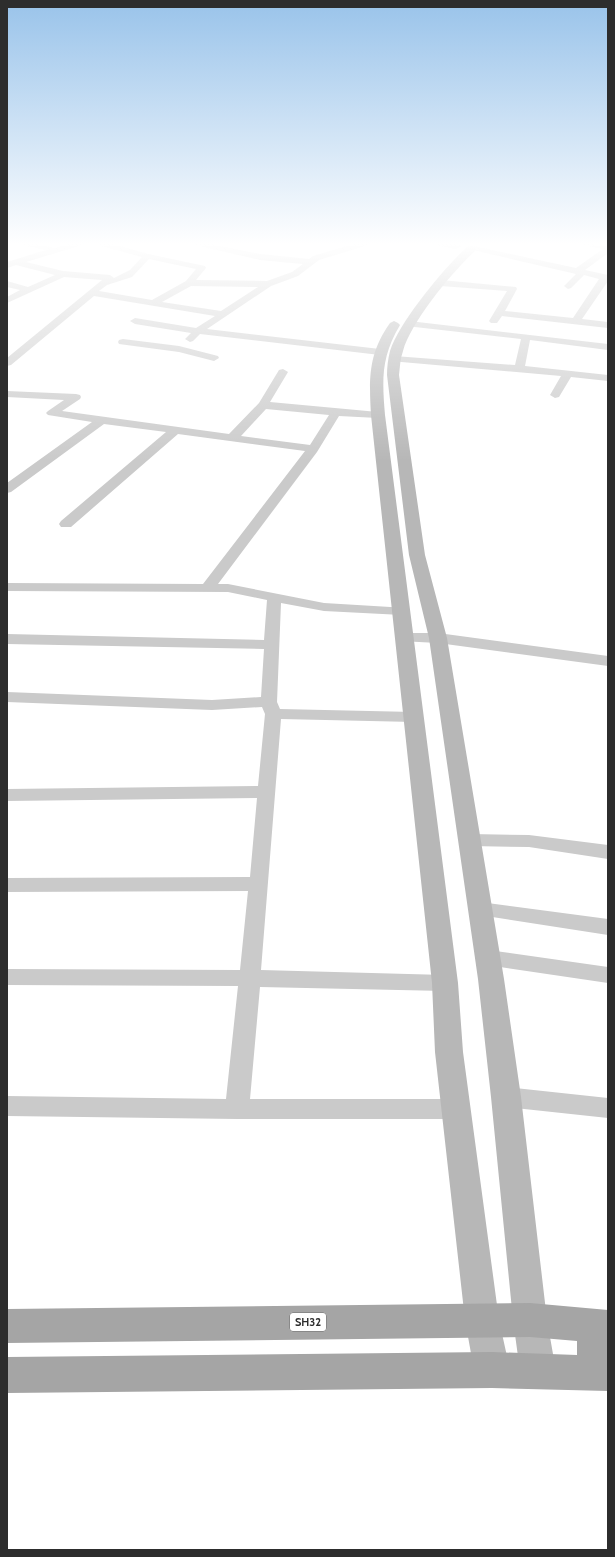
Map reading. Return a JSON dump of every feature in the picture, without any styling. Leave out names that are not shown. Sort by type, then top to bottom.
[{"type":"main road","name":"SH32","points":[[7,1326],[530,1320],[601,1326]]},
{"type":"main road","points":[[7,1375],[492,1370],[602,1372],[601,1326]]},
{"type":"street","points":[[7,363],[64,316]]},
{"type":"street","points":[[179,349],[198,331],[220,316]]},
{"type":"street","points":[[401,316],[389,332],[387,355],[392,368],[395,400],[417,555],[438,638],[488,958],[506,1097],[530,1320],[538,1371]]},
{"type":"street","points":[[416,316],[400,340],[387,355],[375,376],[378,415],[445,983],[449,1052],[482,1320],[492,1370]]},
{"type":"street","points":[[497,316],[496,317],[576,321],[608,325]]},
{"type":"street","points":[[576,321],[580,316]]},
{"type":"street","points":[[135,321],[198,331],[387,355],[608,378]]},
{"type":"street","points":[[409,324],[606,345]]},
{"type":"street","points":[[519,368],[526,337]]},
{"type":"street","points":[[123,342],[179,349],[214,358]]},
{"type":"street","points":[[232,438],[263,405],[283,372]]},
{"type":"street","points":[[555,395],[568,374]]},
{"type":"street","points":[[7,394],[76,397],[52,413],[313,449]]},
{"type":"street","points":[[263,405],[378,415]]},
{"type":"street","points":[[207,588],[313,449],[336,412]]},
{"type":"street","points":[[7,489],[102,420]]},
{"type":"street","points":[[66,524],[176,430]]},
{"type":"street","points":[[7,587],[228,588],[324,607],[402,611]]},
{"type":"street","points":[[237,1109],[259,884],[271,708],[274,597]]},
{"type":"street","points":[[405,638],[438,638],[608,661]]},
{"type":"street","points":[[7,639],[272,645]]},
{"type":"street","points":[[7,697],[212,704],[414,717]]},
{"type":"street","points":[[7,795],[265,792]]},
{"type":"street","points":[[470,840],[529,841],[608,852]]},
{"type":"street","points":[[7,885],[259,884]]},
{"type":"street","points":[[480,909],[608,927]]},
{"type":"street","points":[[488,958],[608,975]]},
{"type":"street","points":[[7,977],[249,978],[445,983]]},
{"type":"street","points":[[506,1097],[608,1108]]},
{"type":"street","points":[[7,1106],[237,1109],[457,1109]]}]
